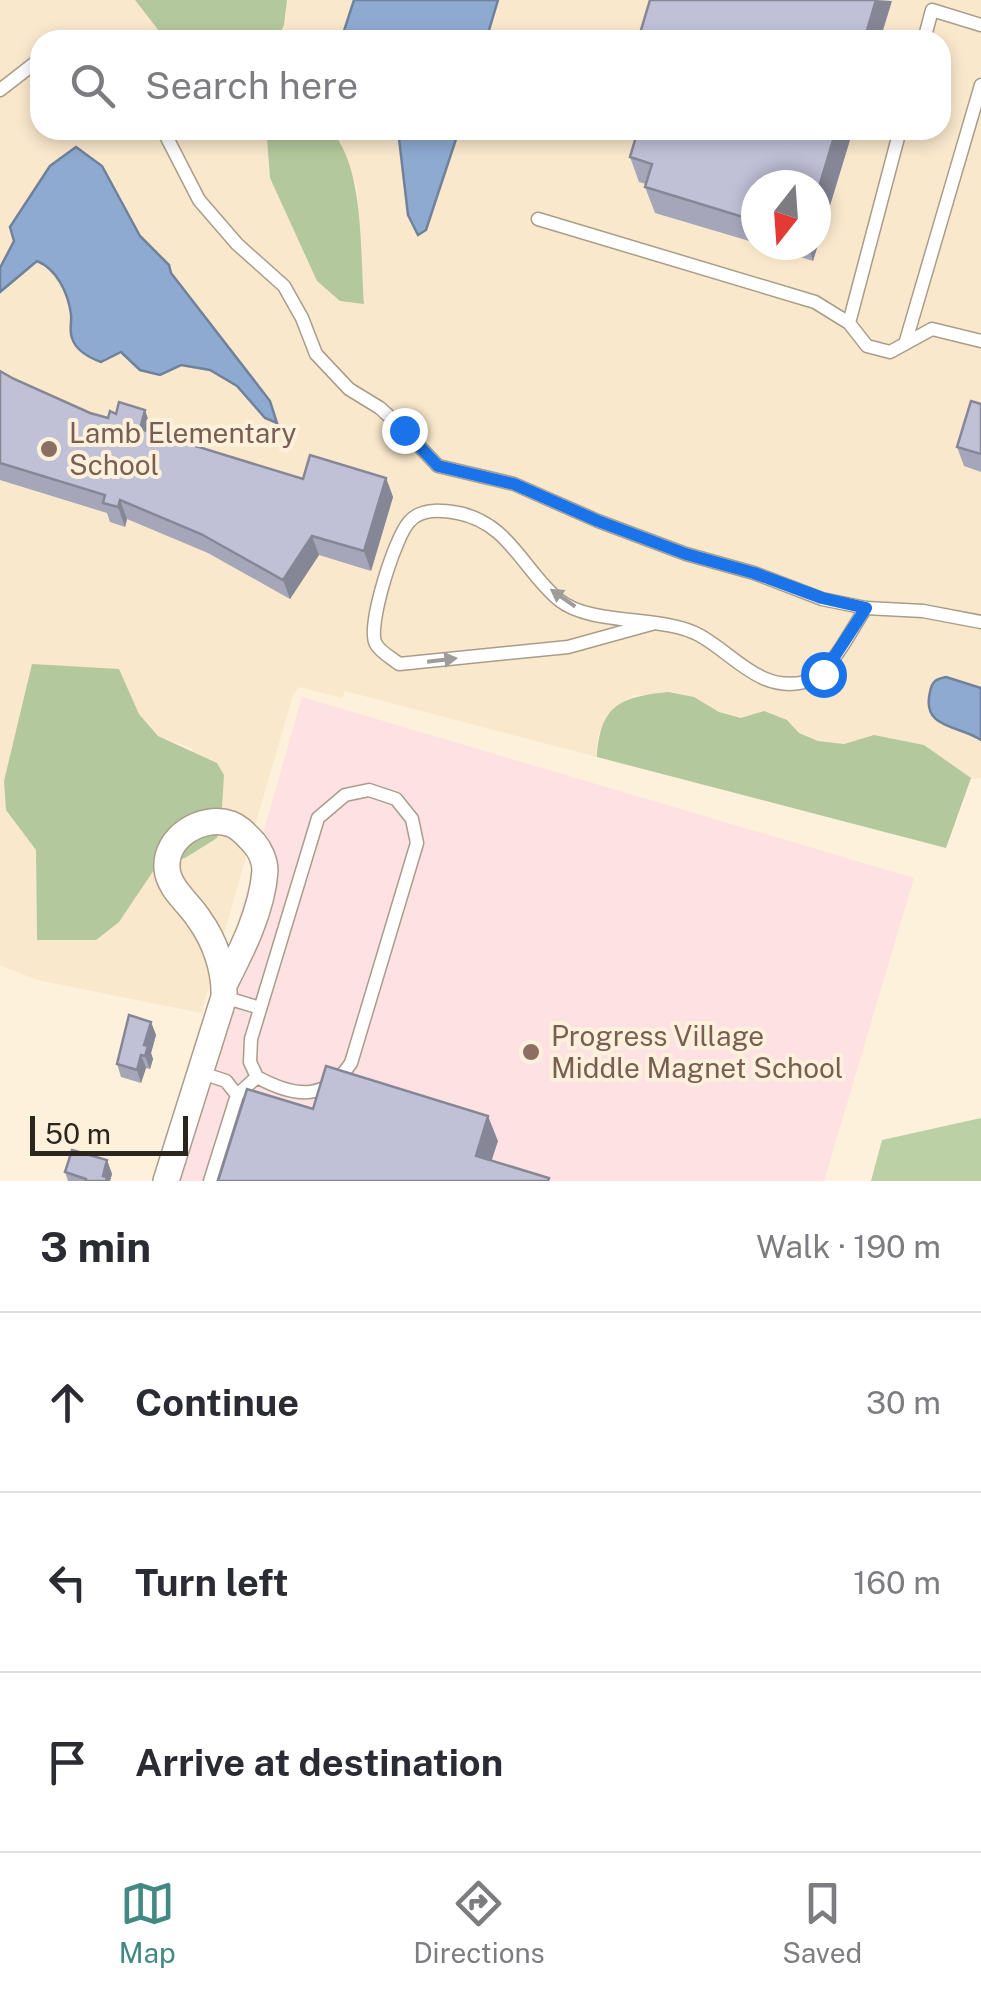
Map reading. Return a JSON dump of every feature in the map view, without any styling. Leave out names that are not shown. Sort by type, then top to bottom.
[{"type":"street","points":[[166,1181],[224,991],[248,935],[265,868],[259,849],[235,825],[219,822],[184,830],[169,848],[166,872],[178,895],[214,941],[224,991]]},
{"type":"lane","points":[[927,30],[932,10],[981,25]]},
{"type":"lane","points":[[0,90],[30,67]]},
{"type":"lane","points":[[905,344],[981,86]]},
{"type":"lane","points":[[168,140],[199,200],[237,244],[284,286],[316,354],[348,389],[380,408],[438,466],[514,484],[686,554],[822,598],[866,608],[923,611],[981,622]]},
{"type":"lane","points":[[849,323],[897,140]]},
{"type":"lane","points":[[538,219],[815,302],[849,323],[867,346],[890,352],[932,329],[981,341]]},
{"type":"lane","points":[[655,623],[568,646],[398,664],[376,645],[371,628],[395,550],[409,522],[432,510],[463,514],[487,524],[561,602],[590,612],[655,623],[697,633],[754,674],[781,684],[807,682],[823,674],[866,608]]},
{"type":"lane","points":[[369,790],[396,799],[412,819],[417,843],[351,1063],[340,1080],[323,1089],[297,1093],[257,1077],[250,1062],[251,1039],[318,818],[345,795],[369,790]]},
{"type":"lane","points":[[224,991],[260,1008]]},
{"type":"lane","points":[[199,1072],[226,1081],[237,1095]]},
{"type":"lane","points":[[210,1181],[237,1095],[257,1077]]},
{"type":"shaded area","points":[[0,0],[135,0],[158,30],[30,30],[30,140],[267,140],[270,178],[317,281],[340,301],[364,304],[357,187],[335,140],[399,140],[408,215],[418,234],[426,229],[456,140],[951,140],[951,30],[489,30],[498,0],[981,0],[981,688],[972,683],[958,728],[981,740],[981,778],[972,779],[923,745],[874,735],[844,744],[818,741],[799,733],[787,720],[741,718],[719,712],[694,697],[634,695],[606,716],[598,736],[597,757],[345,691],[342,698],[299,687],[293,695],[201,1013],[37,980],[0,965],[0,292],[37,261],[49,266],[59,281],[69,305],[72,340],[82,351],[110,359],[120,352],[140,370],[172,370],[193,365],[270,401],[171,273],[169,265],[140,236],[124,209],[50,166],[10,226],[14,241],[0,268]],"holes":[[[119,669],[139,714],[158,736],[193,749],[156,867],[119,922],[96,939],[37,939],[36,850]]]},
{"type":"shaded area","points":[[287,0],[354,0],[344,30],[282,30]]},
{"type":"shaded area","name":"Progress Village Middle Magnet School","points":[[302,697],[914,878],[824,1181],[164,1181]]},
{"type":"green space","points":[[135,0],[287,0],[282,30],[158,30]]},
{"type":"green space","points":[[267,140],[337,140],[350,165],[355,187],[364,304],[340,301],[317,281],[270,178]]},
{"type":"green space","points":[[32,664],[119,669],[139,714],[158,736],[217,763],[224,775],[217,838],[185,858],[156,867],[119,922],[96,940],[37,940],[36,850],[6,810],[4,781]]},
{"type":"green space","points":[[668,692],[694,697],[719,712],[741,718],[764,711],[787,720],[799,733],[818,741],[844,744],[874,735],[924,745],[971,778],[946,848],[597,757],[603,726],[616,707],[637,697]]},
{"type":"green space","points":[[981,1118],[981,1181],[871,1181],[882,1140]]},
{"type":"water","points":[[354,0],[498,0],[489,30],[344,30]]},
{"type":"water","points":[[399,140],[456,140],[426,230],[418,235],[408,215]]},
{"type":"water","points":[[76,147],[102,166],[140,236],[169,265],[171,273],[270,401],[277,423],[265,418],[237,386],[210,370],[181,365],[160,375],[140,370],[121,352],[101,362],[84,353],[71,335],[71,314],[64,290],[56,276],[37,261],[0,292],[0,268],[14,241],[10,227],[50,166]]},
{"type":"water","points":[[946,677],[981,688],[981,740],[944,724],[931,713],[932,685]]},
{"type":"building","points":[[650,0],[876,0],[867,30],[641,30]]},
{"type":"building","points":[[635,140],[833,140],[824,170],[741,170],[741,216],[645,187],[652,164],[630,157]]},
{"type":"building","points":[[0,371],[108,418],[110,411],[116,414],[119,402],[145,410],[140,429],[303,479],[310,455],[386,478],[364,551],[312,536],[283,580],[201,534],[120,500],[118,507],[103,503],[105,495],[0,463]]},
{"type":"building","points":[[971,401],[981,404],[981,454],[957,447]]},
{"type":"building","points":[[129,1015],[151,1022],[144,1045],[148,1046],[137,1070],[117,1064]]},
{"type":"building","points":[[326,1066],[488,1116],[476,1156],[549,1178],[548,1181],[218,1181],[247,1089],[313,1109]]},
{"type":"building","points":[[72,1150],[107,1160],[103,1176],[106,1181],[86,1181],[65,1172]]},
{"type":"place","name":"Lamb Elementary School","points":[[49,449]]},
{"type":"place","name":"Progress Village Middle Magnet School","points":[[531,1052]]},
{"type":"route","points":[[404,430],[438,466],[514,484],[686,554],[822,598],[866,608],[823,674]]}]
